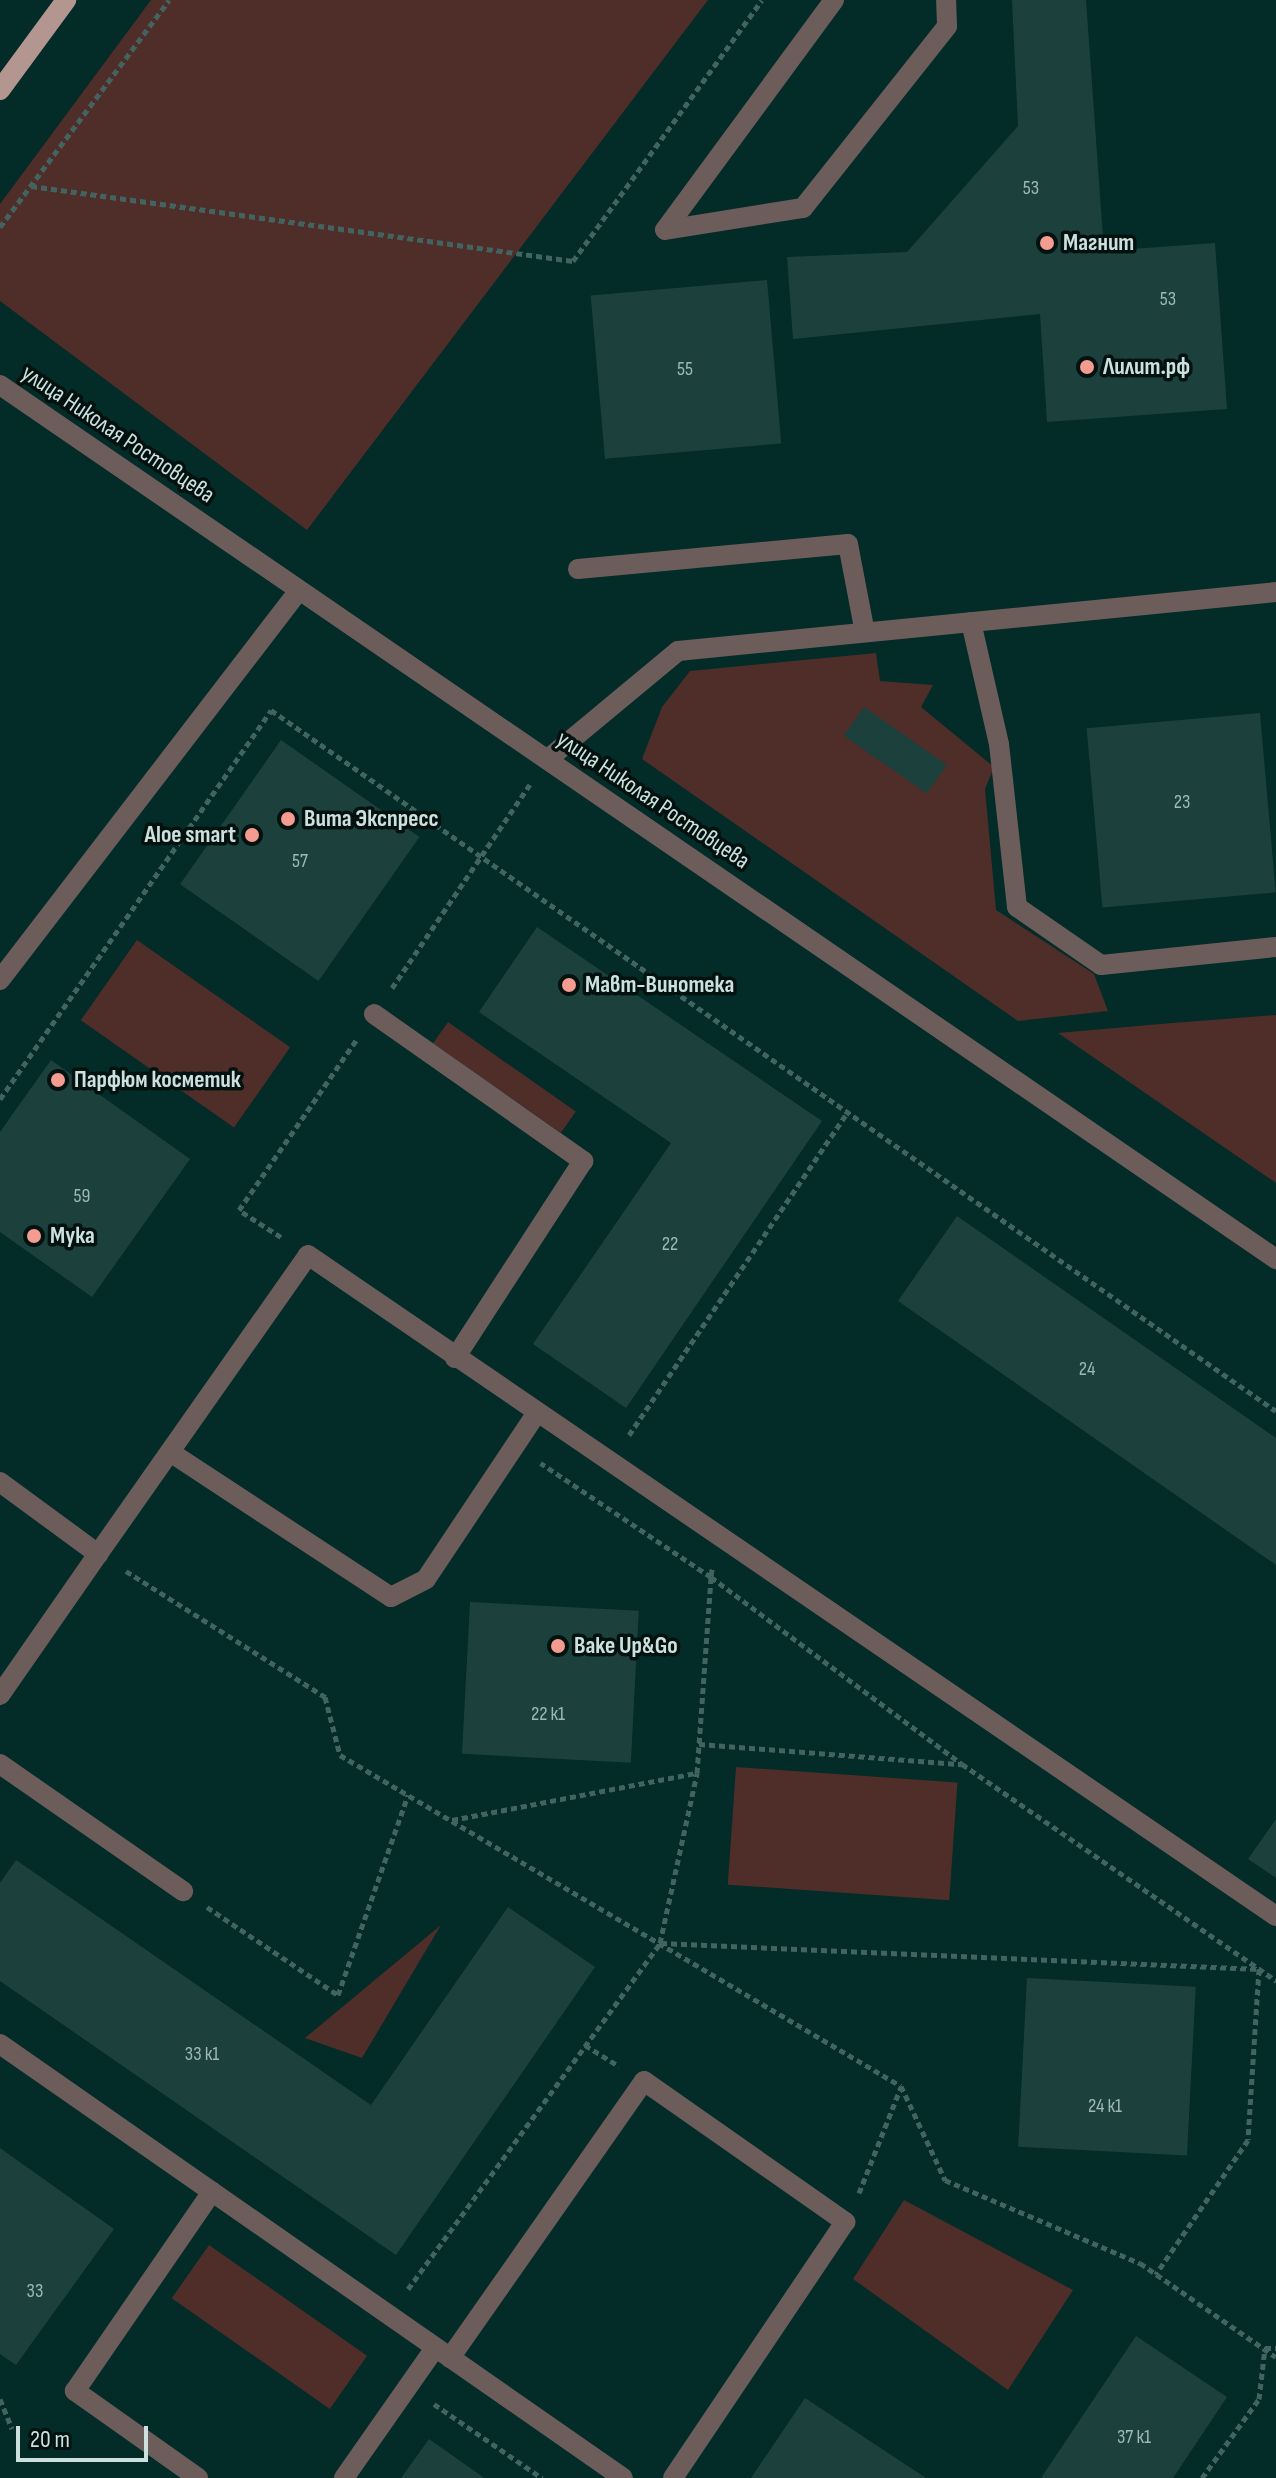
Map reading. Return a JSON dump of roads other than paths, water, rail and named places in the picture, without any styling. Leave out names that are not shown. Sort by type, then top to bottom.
[{"type":"main road","points":[[0,90],[66,0]]},
{"type":"street","points":[[834,0],[665,230],[803,208],[947,26],[946,0]]},
{"type":"street","name":"улица Николая Ростовцева","points":[[0,385],[1276,1259]]},
{"type":"street","points":[[578,569],[848,544],[864,628]]},
{"type":"street","points":[[0,980],[299,591]]},
{"type":"street","points":[[548,759],[678,651],[864,628],[971,622],[1276,592]]},
{"type":"street","points":[[971,622],[999,744],[1017,907],[1101,965],[1276,947]]},
{"type":"street","points":[[374,1014],[583,1161],[455,1358]]},
{"type":"street","points":[[0,1695],[308,1255],[609,1464],[1276,1916]]},
{"type":"street","points":[[170,1452],[391,1597],[426,1579],[536,1414]]},
{"type":"street","points":[[0,1482],[98,1554]]},
{"type":"street","points":[[0,1764],[183,1891]]},
{"type":"street","points":[[0,2044],[623,2478]]},
{"type":"street","points":[[344,2478],[408,2386],[442,2353],[644,2081],[845,2222],[673,2478]]},
{"type":"street","points":[[198,2478],[75,2391],[212,2192]]},
{"type":"place","name":"Магнит","points":[[1047,243]]},
{"type":"place","name":"Лилит.рф","points":[[1087,367]]},
{"type":"place","name":"Вита Экспресс","points":[[288,819]]},
{"type":"place","name":"Aloe smart","points":[[252,835]]},
{"type":"place","name":"Мавт-Винотека","points":[[569,985]]},
{"type":"place","name":"Парфюм косметик","points":[[58,1080]]},
{"type":"place","name":"Мука","points":[[34,1236]]},
{"type":"place","name":"Bake Up&Go","points":[[558,1646]]}]
